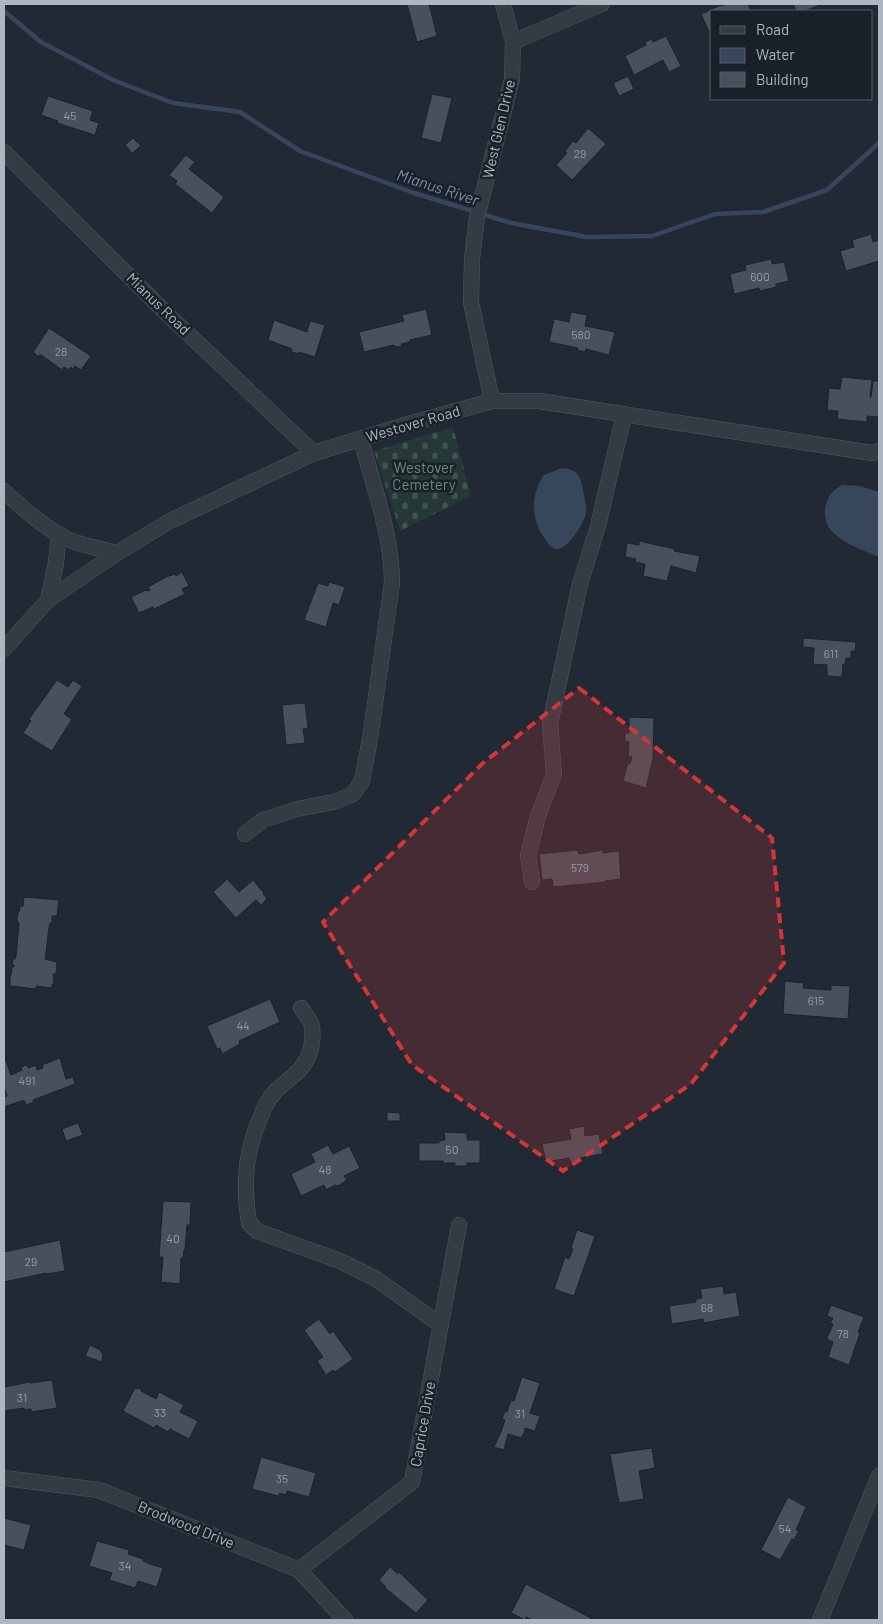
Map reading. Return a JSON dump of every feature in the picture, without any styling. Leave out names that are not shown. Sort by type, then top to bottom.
[{"type":"street","name":"West Glen Drive","points":[[492,401],[471,302],[472,259],[474,234],[512,79],[512,42],[503,4]]},
{"type":"street","points":[[512,42],[602,4]]},
{"type":"street","name":"Mianus Road","points":[[4,152],[162,309],[314,453]]},
{"type":"street","name":"Westover Road","points":[[4,649],[48,600],[117,553],[170,521],[314,453],[492,401],[539,401],[872,453],[879,451]]},
{"type":"street","points":[[532,882],[528,855],[538,816],[554,774],[550,724],[580,584],[598,526],[624,415]]},
{"type":"street","points":[[245,834],[263,820],[297,809],[334,802],[353,794],[362,781],[370,740],[392,583],[392,561],[386,532],[360,439]]},
{"type":"street","points":[[4,491],[59,534],[86,546],[117,553]]},
{"type":"street","points":[[48,600],[56,564],[59,534]]},
{"type":"street","points":[[300,1008],[312,1023],[311,1052],[305,1065],[285,1082],[267,1102],[252,1138],[245,1168],[249,1223],[257,1231],[340,1261],[376,1279],[441,1326]]},
{"type":"street","name":"Caprice Drive","points":[[299,1570],[412,1482],[459,1225]]},
{"type":"street","points":[[820,1620],[874,1501],[879,1476]]},
{"type":"street","name":"Brodwood Drive","points":[[4,1478],[99,1490],[299,1570],[345,1620]]},
{"type":"highlighted area","points":[[579,688],[772,838],[784,963],[691,1084],[563,1171],[412,1065],[323,922],[483,763]]},
{"type":"green space","name":"Westover Cemetery","points":[[453,427],[471,496],[400,531],[374,451]]},
{"type":"water","points":[[562,468],[575,472],[579,477],[586,513],[579,529],[570,541],[555,549],[540,532],[535,516],[534,499],[539,482],[544,475]]},
{"type":"water","points":[[842,485],[860,486],[879,492],[879,557],[850,545],[833,533],[828,525],[825,516],[828,498],[831,493]]},
{"type":"building","points":[[407,4],[429,4],[437,36],[417,42]]},
{"type":"building","points":[[748,4],[751,10],[710,10],[710,34],[701,14],[721,5]]},
{"type":"building","points":[[793,4],[823,4],[807,10],[796,10]]},
{"type":"building","points":[[666,36],[681,66],[669,72],[663,60],[634,75],[625,56],[646,45],[645,42],[652,39],[653,42]]},
{"type":"building","points":[[628,76],[634,89],[619,96],[613,83]]},
{"type":"building","points":[[432,94],[452,98],[441,143],[421,138]]},
{"type":"building","points":[[48,96],[93,111],[90,120],[99,123],[95,135],[57,123],[58,121],[41,115]]},
{"type":"building","points":[[588,128],[606,144],[572,180],[556,165],[567,153],[565,151],[573,141],[576,143]]},
{"type":"building","points":[[133,138],[141,146],[132,153],[125,145]]},
{"type":"building","points":[[186,155],[195,162],[189,169],[224,197],[212,213],[175,184],[177,181],[169,175]]},
{"type":"building","points":[[871,234],[873,242],[879,240],[879,261],[846,271],[840,251],[854,247],[852,240]]},
{"type":"building","points":[[771,259],[772,264],[784,262],[789,281],[760,291],[759,288],[734,294],[730,274],[746,270],[745,265]]},
{"type":"building","points":[[426,309],[432,335],[410,340],[410,342],[401,344],[402,346],[395,347],[394,345],[364,352],[359,332],[404,321],[402,315]]},
{"type":"building","points":[[571,312],[587,315],[585,326],[615,332],[609,355],[586,349],[585,352],[577,350],[578,348],[549,342],[554,319],[569,322]]},
{"type":"building","points":[[274,320],[307,332],[310,321],[325,325],[315,357],[299,352],[299,354],[291,352],[292,349],[268,340]]},
{"type":"building","points":[[49,328],[91,356],[81,370],[75,366],[69,370],[64,367],[62,370],[40,354],[39,357],[33,352]]},
{"type":"building","points":[[842,377],[872,380],[870,397],[873,381],[879,381],[879,417],[867,416],[867,422],[837,419],[838,411],[827,410],[829,388],[840,389]]},
{"type":"building","points":[[639,541],[700,556],[696,573],[671,566],[667,581],[643,576],[645,564],[635,562],[636,559],[625,557],[627,543],[639,545]]},
{"type":"building","points":[[182,572],[189,586],[182,589],[185,594],[154,609],[153,607],[139,613],[131,597],[150,590],[148,587],[166,577],[175,574],[176,576]]},
{"type":"building","points":[[329,582],[345,587],[339,605],[333,603],[326,627],[304,620],[318,583],[328,586]]},
{"type":"building","points":[[803,638],[856,642],[855,651],[851,651],[851,658],[846,658],[845,664],[843,664],[842,677],[827,676],[827,665],[813,664],[814,648],[803,647]]},
{"type":"building","points":[[57,680],[68,687],[73,680],[82,686],[64,714],[72,719],[52,751],[23,733],[31,721],[29,719]]},
{"type":"building","points":[[305,703],[308,728],[303,729],[305,743],[286,745],[282,705]]},
{"type":"building","points":[[629,717],[654,718],[653,758],[646,788],[623,781],[628,763],[630,764],[632,757],[628,757],[629,742],[625,741],[625,733],[629,733]]},
{"type":"building","points":[[578,850],[579,854],[603,850],[603,853],[619,851],[621,879],[553,887],[552,879],[542,880],[539,854]]},
{"type":"building","points":[[227,879],[239,892],[253,880],[267,898],[261,905],[256,900],[236,918],[213,892]]},
{"type":"building","points":[[24,897],[59,900],[57,916],[52,916],[52,923],[50,923],[49,927],[45,959],[57,962],[56,974],[53,974],[54,984],[52,984],[52,988],[36,986],[36,989],[10,986],[10,974],[12,967],[14,967],[12,965],[13,959],[16,956],[19,924],[17,920],[18,912],[20,906],[23,906]]},
{"type":"building","points":[[785,981],[804,983],[803,988],[831,990],[831,985],[850,986],[848,1019],[783,1014]]},
{"type":"building","points":[[270,999],[280,1022],[239,1041],[240,1044],[222,1054],[220,1048],[217,1049],[207,1026]]},
{"type":"building","points":[[4,1056],[11,1075],[22,1070],[21,1067],[27,1065],[28,1068],[36,1065],[37,1070],[43,1068],[42,1065],[60,1058],[66,1079],[73,1077],[75,1084],[33,1100],[34,1102],[26,1105],[24,1100],[4,1107],[4,1097],[7,1096],[4,1086]]},
{"type":"building","points":[[387,1112],[400,1113],[400,1121],[387,1121]]},
{"type":"building","points":[[78,1123],[83,1135],[66,1141],[62,1129]]},
{"type":"building","points":[[584,1126],[585,1136],[599,1134],[603,1154],[579,1158],[580,1161],[571,1163],[569,1158],[546,1162],[542,1144],[571,1139],[569,1129]]},
{"type":"building","points":[[444,1132],[467,1133],[467,1140],[480,1140],[480,1163],[467,1163],[467,1166],[455,1166],[455,1163],[443,1163],[443,1161],[419,1161],[419,1143],[439,1143],[439,1141],[445,1140]]},
{"type":"building","points":[[328,1145],[333,1154],[349,1146],[360,1168],[344,1176],[347,1180],[338,1186],[335,1185],[326,1190],[324,1185],[301,1196],[291,1174],[315,1162],[311,1154]]},
{"type":"building","points":[[163,1201],[191,1202],[190,1225],[187,1225],[185,1250],[183,1258],[181,1258],[180,1284],[161,1282],[163,1257],[159,1257]]},
{"type":"building","points":[[577,1230],[595,1236],[574,1296],[554,1289],[565,1257],[569,1259],[573,1249],[571,1248]]},
{"type":"building","points":[[60,1240],[65,1271],[4,1282],[4,1252]]},
{"type":"building","points":[[723,1286],[724,1294],[736,1292],[740,1316],[704,1323],[703,1319],[672,1324],[669,1306],[696,1302],[696,1299],[702,1298],[700,1289]]},
{"type":"building","points":[[831,1305],[864,1317],[849,1365],[828,1357],[833,1342],[827,1339],[833,1324],[830,1323],[833,1318],[827,1316]]},
{"type":"building","points":[[319,1319],[330,1334],[333,1331],[353,1359],[335,1372],[333,1370],[326,1375],[317,1361],[323,1357],[304,1330]]},
{"type":"building","points":[[90,1345],[100,1350],[103,1355],[102,1362],[85,1356]]},
{"type":"building","points":[[522,1377],[540,1383],[530,1413],[540,1416],[535,1431],[525,1428],[521,1438],[508,1434],[504,1450],[494,1447],[505,1420],[502,1419],[505,1411],[507,1412],[511,1400],[514,1401]]},
{"type":"building","points":[[52,1380],[57,1408],[31,1412],[31,1409],[24,1410],[24,1408],[4,1411],[4,1387]]},
{"type":"building","points":[[135,1388],[141,1389],[141,1391],[156,1399],[159,1392],[184,1405],[180,1412],[198,1421],[189,1439],[170,1429],[168,1432],[156,1425],[154,1428],[123,1411]]},
{"type":"building","points":[[652,1448],[655,1468],[639,1471],[644,1499],[619,1503],[610,1454]]},
{"type":"building","points":[[261,1457],[316,1473],[309,1497],[287,1491],[286,1495],[280,1493],[278,1496],[252,1489]]},
{"type":"building","points":[[788,1497],[806,1507],[796,1530],[799,1531],[780,1560],[761,1550]]},
{"type":"building","points":[[4,1518],[31,1525],[24,1550],[4,1545]]},
{"type":"building","points":[[97,1541],[129,1550],[128,1554],[163,1568],[157,1587],[138,1581],[135,1588],[109,1580],[112,1573],[89,1566]]},
{"type":"building","points":[[390,1567],[398,1574],[399,1572],[428,1600],[416,1613],[385,1588],[379,1580]]},
{"type":"building","points":[[526,1584],[591,1618],[589,1620],[533,1620],[526,1617],[525,1620],[511,1613]]},
{"type":"waterway","name":"Mianus River","points":[[4,11],[41,42],[113,80],[173,103],[240,112],[300,151],[414,193],[511,223],[587,237],[652,236],[715,214],[763,212],[827,190],[879,143]]}]
